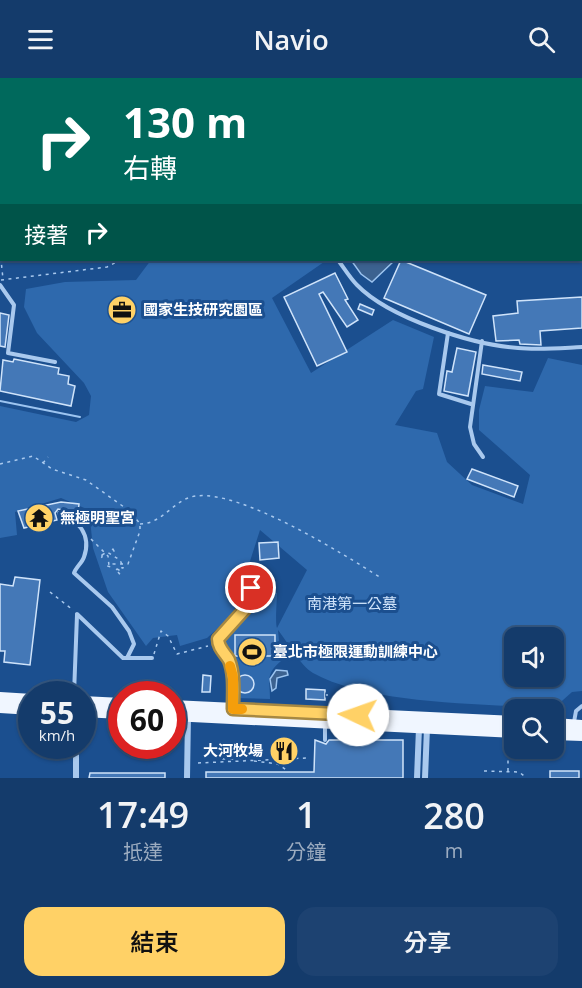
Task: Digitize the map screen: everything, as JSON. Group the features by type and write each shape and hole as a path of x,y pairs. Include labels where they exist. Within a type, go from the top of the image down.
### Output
{"main road":[{"path":"0,698 18,699"},
{"path":"0,707 18,708"},
{"path":"188,711 233,709 423,723 504,735"},
{"path":"188,711 325,722 504,722"}],"street":[{"path":"187,778 188,711"},
{"path":"417,778 423,723"},
{"path":"423,723 425,778"},
{"path":"76,759 76,778"}],"lane":[{"path":"339,261 357,285 372,297 392,309 448,333 515,348 582,347"},
{"path":"0,285 14,305 8,353"},
{"path":"448,333 439,393 471,404"},
{"path":"482,341 471,404 470,434 483,457"},
{"path":"0,352 55,362"},
{"path":"59,513 76,520 85,538 84,558 74,573 112,607 129,631 134,644 127,658"},
{"path":"233,709 233,677 229,661 216,644 245,609 251,588"},
{"path":"77,614 123,658 152,658"},
{"path":"74,681 77,614"},
{"path":"578,730 576,711 582,706"},
{"path":"325,722 325,740"}],"path":[{"path":"0,261 1,279 107,267 118,261"},
{"path":"0,464 30,455 42,464 97,488 131,512 140,524 140,531 128,564 111,572"},
{"path":"42,464 48,457"},
{"path":"140,524 160,518 187,497 205,495 270,516 354,560 381,578"},
{"path":"85,538 89,536 102,554 108,556 110,567"},
{"path":"102,554 111,553 120,560 119,569 122,577"},
{"path":"105,569 113,564 119,569"},
{"path":"110,567 119,569"},
{"path":"50,592 77,614"},
{"path":"152,658 161,631 168,636 177,654 216,644"},
{"path":"218,753 223,759 278,764 289,772"},
{"path":"198,763 306,758"},
{"path":"508,772 509,759"},
{"path":"484,771 519,772 527,778"}],"green space":[{"name":"南港第一公墓","path":"150,261 324,261 272,298 311,373 393,320 434,337 423,389 416,391 395,425 437,433 447,462 472,485 523,504 530,475 479,430 479,410 485,386 533,392 548,358 582,365 582,691 572,692 564,699 504,699 504,706 430,701 365,691 337,684 313,673 299,659 278,630 281,661 270,674 270,699 233,698 230,669 218,643 251,608 259,591 277,593 277,628 307,570 260,530 233,614 207,638 180,646 177,635 153,638 146,646 108,592 93,548 89,510 61,498 15,512 17,535 0,538 0,406 76,422 89,415 91,396 84,383 37,333 24,307 26,289 65,282 136,280"}],"shaded area":[{"path":"352,261 394,261 372,282 361,274"},
{"path":"276,670 287,671 288,675 277,678 276,688 272,691 270,679"}],"building":[{"path":"401,261 486,295 469,334 384,298"},
{"path":"335,273 348,299 345,300 358,320 347,327 323,292 319,294 347,352 317,366 284,297"},
{"path":"582,297 582,328 540,331 541,345 520,344 519,340 496,341 493,316 518,313 517,301"},
{"path":"360,304 374,310 372,315 358,309"},
{"path":"0,313 9,315 5,347 0,346"},
{"path":"457,348 476,352 468,396 444,391 447,371 452,372"},
{"path":"14,359 59,368 58,374 69,376 68,384 75,386 71,406 0,391 3,360 13,362"},
{"path":"483,365 522,372 520,381 482,374"},
{"path":"472,469 518,486 514,497 467,479"},
{"path":"61,502 79,504 78,513 58,509 55,513 57,520 24,528 18,511"},
{"path":"278,542 279,558 260,560 259,543"},
{"path":"15,577 40,580 30,665 4,662 5,651 0,651 0,584 13,586"},
{"path":"235,635 275,635 275,656 235,656"},
{"path":"203,675 211,676 210,692 202,692"},
{"name":"臺北市極限運動訓練中心","path":"245,675 253,680 254,684 249,692 245,693 237,688 236,684 241,676"},
{"path":"306,689 325,690 325,700 306,699"},
{"path":"315,740 326,744 329,740 403,740 403,778 206,778 206,772 314,772"},
{"path":"550,771 579,771 579,778 550,778"},
{"path":"90,773 165,773 165,778 89,778"}],"waterway":[{"path":"0,401 80,417"}],"slow traffic":[{"path":"230,666 233,677 233,709 242,709"}],"place":[{"name":"國家生技研究園區","path":"122,310"},
{"name":"無極明聖宮","path":"39,518"},
{"name":"臺北市極限運動訓練中心","path":"252,652"},
{"name":"大河牧場","path":"284,751"}],"route":[{"path":"251,588 245,609 218,639 229,661 233,677 233,709 358,715"}]}
